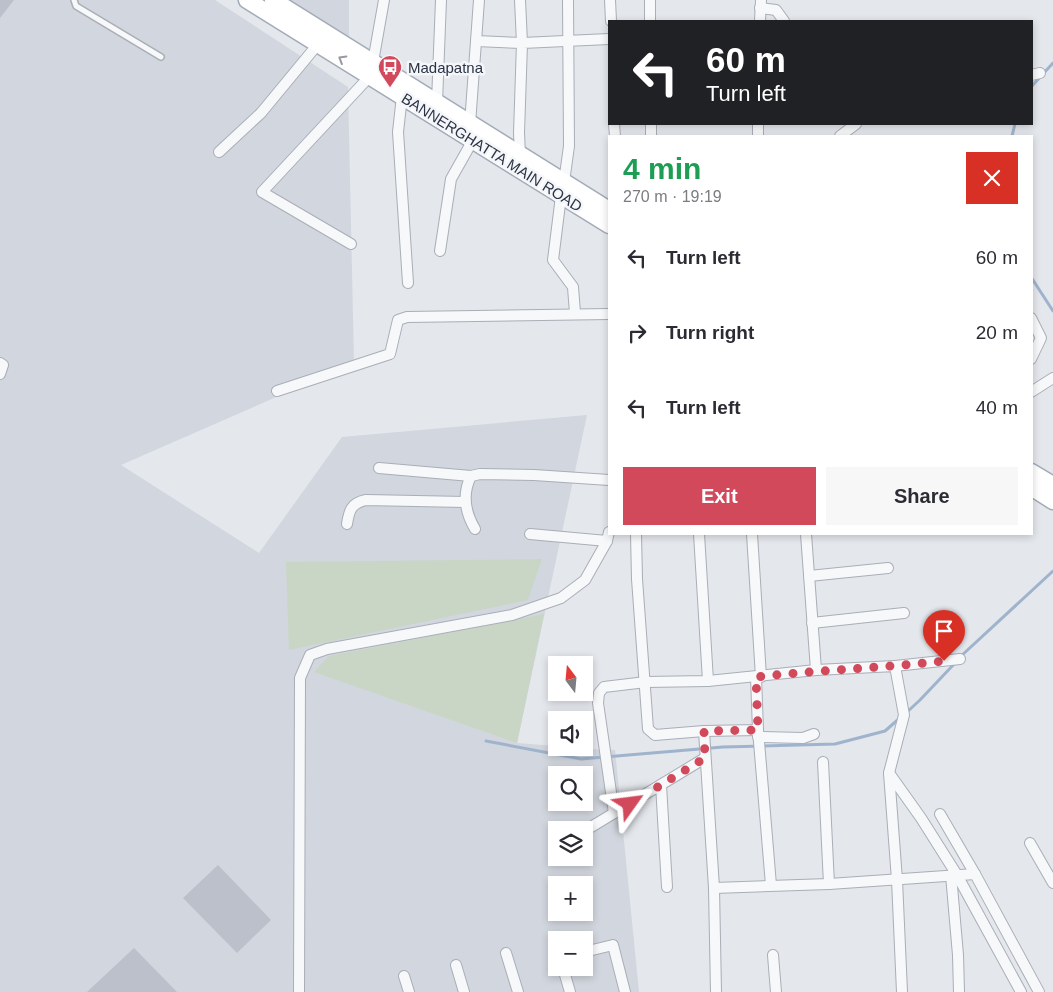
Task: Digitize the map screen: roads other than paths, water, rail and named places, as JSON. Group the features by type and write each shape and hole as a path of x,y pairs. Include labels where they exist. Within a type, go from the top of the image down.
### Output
{"main road":[{"name":"BANNERGHATTA MAIN ROAD","path":"247,0 318,44 372,69 402,96 474,140 562,189 608,224"},
{"path":"273,0 372,69 437,102 520,155 562,189 608,210"},
{"path":"1033,473 1053,485"},
{"path":"1033,488 1053,501"}],"street":[{"path":"352,244 262,192 372,69 384,0"},
{"path":"437,102 441,0"},
{"path":"470,124 479,0"},
{"path":"520,0 522,43 520,155"},
{"path":"568,0 569,146 553,260 573,286 575,313"},
{"path":"610,0 611,20"},
{"path":"650,0 650,20"},
{"path":"760,20 761,4 776,10 783,20"},
{"path":"476,41 522,43 608,39"},
{"path":"219,152 260,113 318,44"},
{"path":"402,96 398,132 408,283"},
{"path":"841,135 855,125"},
{"path":"440,251 451,179 474,140"},
{"path":"277,391 390,354 398,320 407,317 608,314"},
{"path":"1033,322 1041,338 1033,355"},
{"path":"0,363 3,365 0,374"},
{"path":"1033,391 1053,378"},
{"path":"379,468 471,476 480,474 534,475 608,480"},
{"path":"471,476 467,484 465,502 467,517 475,529"},
{"path":"347,524 353,505 366,500 465,502"},
{"path":"299,992 300,678 310,655 327,648 512,615 561,598 585,580 608,536 530,534"},
{"path":"636,535 637,579 648,729 655,735 704,731 803,738 814,734"},
{"path":"699,535 708,681"},
{"path":"752,535 759,677 758,734 771,885"},
{"path":"806,535 816,670"},
{"path":"809,576 888,568"},
{"path":"812,623 904,613"},
{"path":"614,813 598,703 599,694 604,687 646,682 708,681 759,677 816,670 896,666 960,659"},
{"path":"896,666 904,715 888,773 897,880 902,992"},
{"path":"704,731 714,888 716,992"},
{"path":"593,826 705,758"},
{"path":"823,762 829,884"},
{"path":"888,773 920,818 1021,992"},
{"path":"661,785 667,887"},
{"path":"940,814 1039,992"},
{"path":"1030,843 1053,883"},
{"path":"714,888 829,884 975,874"},
{"path":"954,875 959,992"},
{"path":"593,950 612,945 625,992"},
{"path":"506,953 518,992"},
{"path":"773,955 776,992"},
{"path":"456,965 464,992"},
{"path":"404,976 410,992"},
{"path":"565,976 570,992"}],"lane":[{"path":"74,0 76,6 161,57"}],"waterway":[{"path":"1033,85 1053,63"},
{"path":"1012,135 1015,125"},
{"path":"1033,280 1053,311"},
{"path":"960,657 1053,571"},
{"path":"906,713 956,662"},
{"path":"486,741 581,759 723,747 835,744 885,731 901,717"}],"place":[{"name":"Madapatna","path":"390,88"}]}
